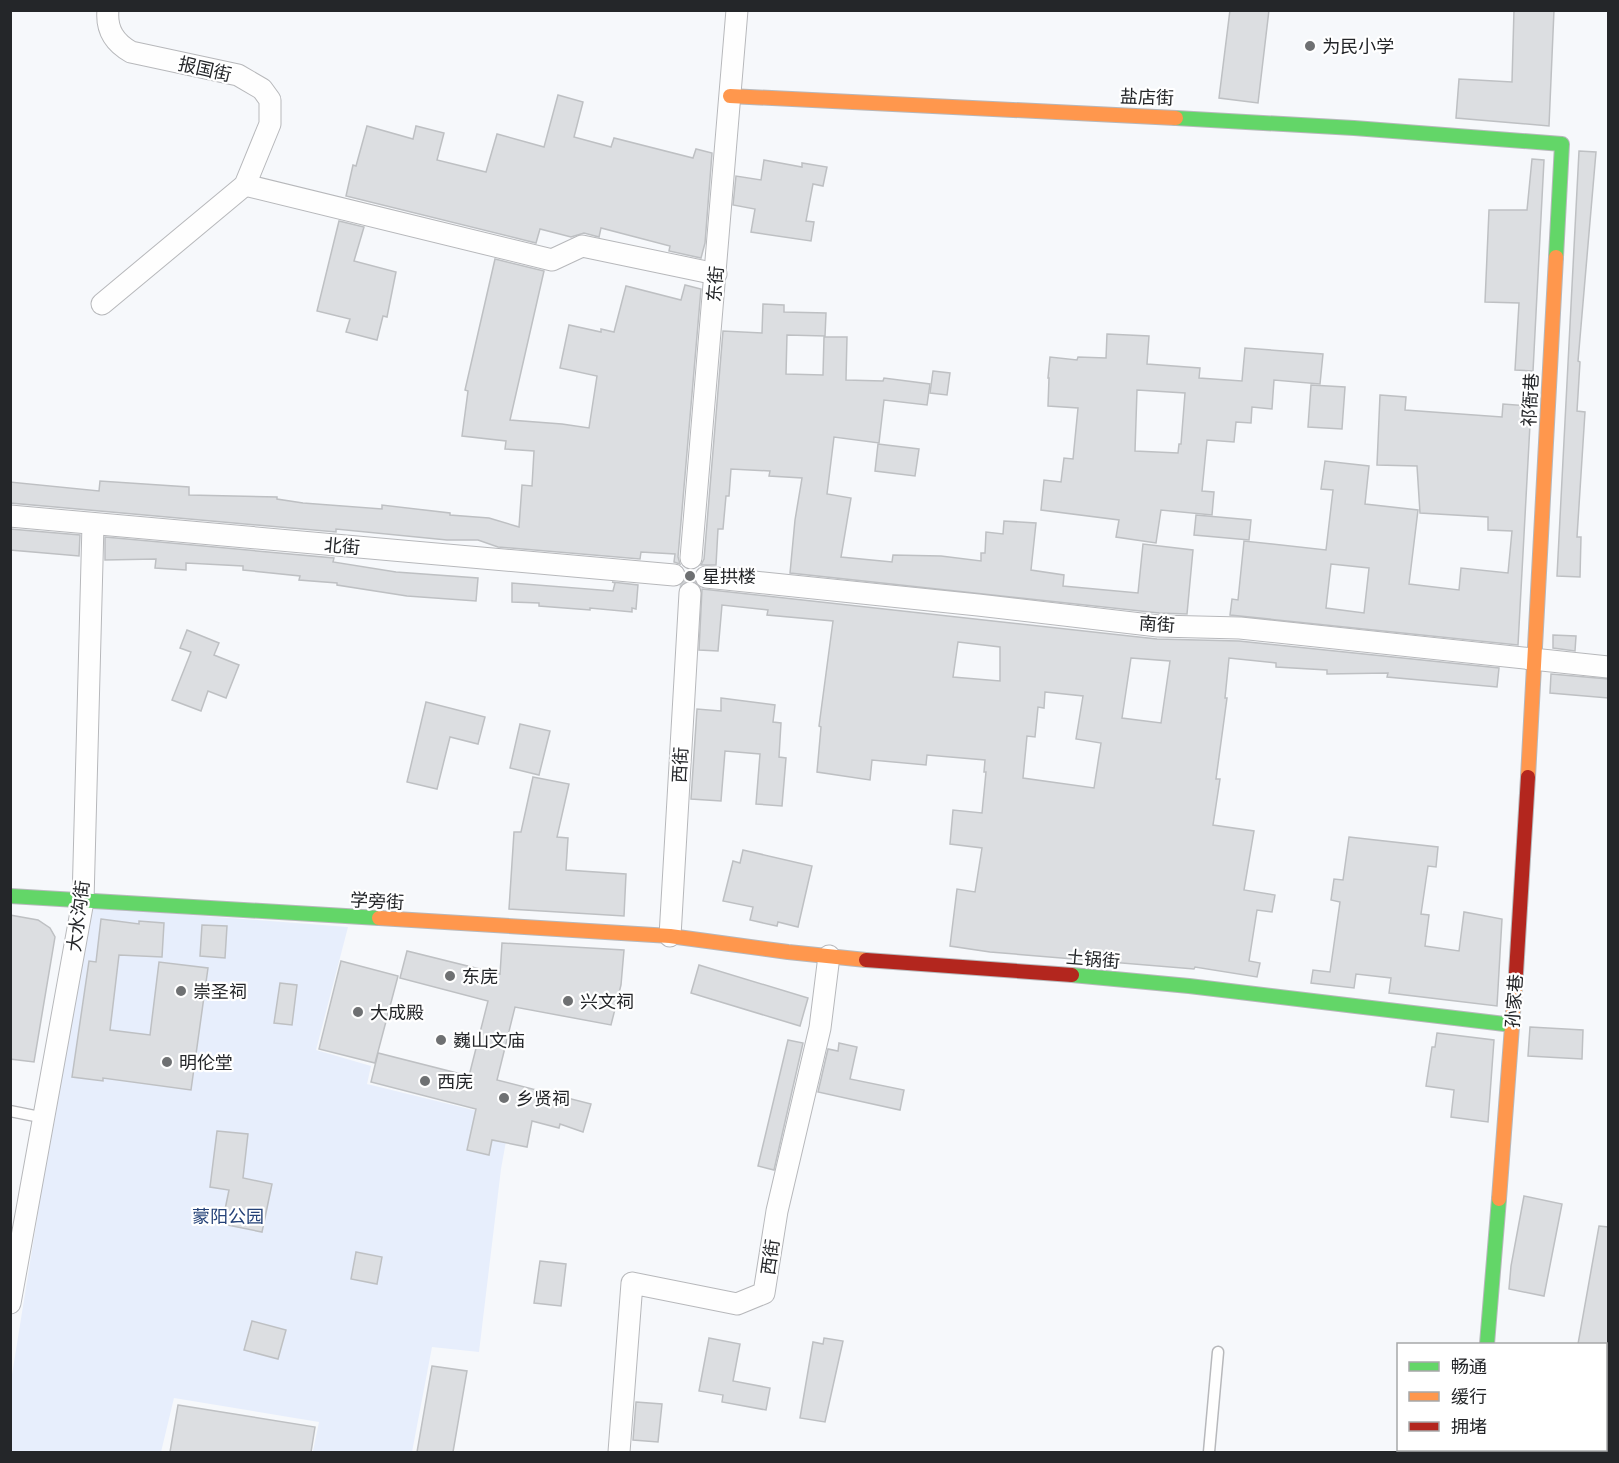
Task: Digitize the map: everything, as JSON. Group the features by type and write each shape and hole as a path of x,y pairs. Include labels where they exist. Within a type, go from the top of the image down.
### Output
{"street":[{"name":"报国街","path":"108,10 111,35 119,45 131,52 237,75 262,88 270,100 270,124 245,185"},
{"name":"东街","path":"691,558 737,10"},
{"name":"盐店街","path":"730,96 1207,118 1415,131 1562,144"},
{"name":"祁衙巷","path":"1535,658 1562,144"},
{"path":"102,304 245,185 552,260 582,246 716,274"},
{"name":"北街","path":"10,516 674,575"},
{"name":"大水沟街","path":"10,1303 83,901 93,524"},
{"name":"南街","path":"706,577 978,604 1158,626 1240,628 1608,667"},
{"name":"西街","path":"670,936 690,593"},
{"name":"孙家巷","path":"1487,1343 1513,1025 1535,658"},
{"name":"学旁街","path":"10,896 670,936"},
{"name":"土锅街","path":"670,936 723,945 829,956 1144,981 1513,1025"},
{"name":"西街","path":"619,1452 632,1283 737,1304 764,1293 777,1211 820,1028 829,956"}],"lane":[{"path":"10,1111 45,1118"},
{"path":"1209,1452 1218,1352"}],"green space":[{"name":"蒙阳公园","path":"87,907 348,927 316,1050 371,1066 367,1084 510,1119 501,1169 479,1352 432,1347 412,1452 313,1451 319,1422 174,1398 161,1452 11,1452 11,1381"}],"building":[{"path":"1230,10 1269,10 1258,103 1219,98"},
{"path":"1514,10 1554,10 1549,126 1456,118 1459,79 1512,82"},
{"path":"558,95 583,102 574,137 611,147 614,138 693,158 696,149 712,153 705,243 701,258 669,251 670,246 601,228 599,237 584,233 571,237 540,229 536,243 346,196 353,165 356,166 367,126 413,139 416,126 444,133 437,160 486,172 497,134 544,147"},
{"path":"1579,151 1596,152 1578,361 1580,362 1577,411 1585,412 1577,537 1581,537 1580,577 1557,576"},
{"path":"1532,159 1544,160 1533,371 1515,370 1519,303 1485,302 1489,210 1527,210"},
{"path":"764,160 802,167 802,163 827,167 823,186 813,184 806,221 814,222 811,241 751,232 755,209 733,205 736,176 761,180"},
{"path":"339,221 364,227 354,261 396,272 387,317 383,316 377,340 346,332 350,319 317,311"},
{"path":"495,259 544,271 510,420 589,428 597,376 560,368 569,325 601,332 601,329 614,332 626,286 681,300 685,285 701,289 678,557 680,564 674,562 675,554 641,552 640,559 498,547 478,540 447,540 336,529 336,532 10,503 10,482 99,491 100,481 189,487 189,495 277,497 277,499 303,503 382,509 382,505 489,518 519,527 522,485 532,486 534,451 505,449 506,441 462,436 468,391 465,390"},
{"path":"763,304 784,305 784,312 826,313 825,336 787,335 786,374 823,375 824,337 847,337 846,380 883,381 884,378 930,384 927,405 884,400 879,443 834,437 827,494 851,498 841,557 892,562 893,555 941,556 981,561 981,553 985,553 986,532 1003,534 1004,521 1036,523 1031,570 1064,575 1063,586 1138,593 1143,544 1193,550 1187,614 1159,613 790,573 802,478 769,476 770,471 731,469 723,529 718,529 716,565 701,565 704,559 723,331 762,333"},
{"path":"1107,334 1149,336 1147,364 1200,368 1199,378 1242,381 1245,348 1323,354 1320,384 1274,380 1272,409 1252,407 1251,423 1236,422 1234,442 1207,440 1202,491 1214,492 1212,515 1161,510 1156,543 1116,537 1119,520 1041,510 1044,480 1061,482 1064,458 1073,459 1078,408 1048,406 1050,357 1077,360 1078,357 1106,358","holes":["1137,390 1185,393 1181,444 1179,444 1178,453 1135,451"]},
{"path":"933,371 950,373 947,395 930,393"},
{"path":"1311,385 1345,387 1342,429 1308,427"},
{"path":"1380,395 1406,397 1405,410 1502,417 1503,404 1531,406 1518,645 1230,615 1232,599 1238,600 1244,541 1326,550 1333,490 1321,489 1325,461 1369,466 1365,504 1418,510 1409,584 1459,590 1461,568 1508,573 1512,531 1488,530 1488,517 1420,513 1417,466 1377,465","holes":["1331,564 1369,568 1364,613 1326,608"]},
{"path":"878,444 919,449 915,476 875,471"},
{"path":"1196,515 1251,520 1249,540 1194,535"},
{"path":"10,529 80,535 79,556 10,550"},
{"path":"105,537 334,558 333,562 396,572 478,578 476,601 407,596 337,585 337,583 299,580 300,576 243,570 243,566 186,563 186,570 155,568 156,559 105,560"},
{"path":"612,582 638,585 636,609 632,608 632,612 590,608 590,610 512,602 512,583 613,591 615,583"},
{"path":"702,589 1157,639 1239,641 1499,668 1497,687 1387,677 1388,673 1327,674 1327,670 1276,667 1276,663 1229,658 1225,698 1227,698 1216,779 1220,779 1213,825 1254,831 1244,890 1275,895 1272,912 1257,910 1249,961 1260,963 1257,977 1195,967 1194,969 990,952 950,946 957,889 975,892 982,848 950,844 953,810 982,813 985,760 927,755 926,765 872,760 870,780 817,772 821,727 819,726 833,621 767,615 768,610 722,605 718,651 699,650","holes":["958,642 1000,647 1000,681 953,677","1131,658 1170,661 1161,723 1122,718","1045,692 1083,696 1076,739 1101,743 1094,788 1023,778 1027,736 1035,737 1038,707 1044,708"]},
{"path":"187,630 219,643 214,655 239,665 226,698 208,691 201,711 172,700 191,652 180,648"},
{"path":"1553,635 1576,636 1575,651 1553,648"},
{"path":"1551,674 1608,679 1608,698 1550,693"},
{"path":"721,698 775,705 773,722 781,723 779,757 786,758 782,806 756,804 760,754 725,751 721,801 691,799 697,709 721,711"},
{"path":"426,702 485,717 478,744 450,737 437,789 407,782"},
{"path":"520,724 550,731 539,775 510,768"},
{"path":"533,777 569,784 557,837 568,838 566,870 626,874 624,916 509,909 514,832 521,832"},
{"path":"1349,837 1438,847 1436,867 1428,866 1421,914 1429,915 1425,946 1459,951 1464,912 1502,919 1497,1006 1389,993 1391,978 1356,974 1354,988 1311,983 1313,970 1330,972 1340,902 1331,900 1334,879 1343,880"},
{"path":"743,850 812,866 798,927 778,922 777,926 750,920 753,907 723,901 733,861 740,863"},
{"path":"10,915 38,920 50,928 55,937 34,1062 10,1059"},
{"path":"101,919 139,924 139,921 164,923 162,957 119,955 110,1030 150,1035 159,962 208,968 191,1090 103,1078 103,1081 72,1077 89,961 96,962"},
{"path":"202,925 227,926 225,958 200,956"},
{"path":"502,943 624,950 621,985 611,1025 515,1007 497,1080 591,1104 583,1132 560,1124 559,1128 532,1121 527,1147 492,1140 489,1155 467,1150 476,1109 371,1082 378,1053 469,1076 488,1001 400,978 407,951 500,974"},
{"name":"大成殿","path":"341,961 398,976 375,1063 319,1049"},
{"path":"699,965 808,998 800,1026 691,993"},
{"path":"280,983 297,985 292,1025 274,1023"},
{"path":"1530,1027 1583,1030 1582,1059 1528,1056"},
{"path":"1437,1033 1494,1040 1488,1122 1451,1117 1454,1090 1426,1086 1432,1047 1435,1047"},
{"path":"788,1040 803,1043 774,1170 758,1166"},
{"path":"839,1043 857,1047 850,1079 904,1090 900,1110 818,1092 828,1049 838,1051"},
{"path":"217,1131 248,1134 243,1178 272,1184 262,1232 222,1224 229,1190 210,1187"},
{"path":"1524,1196 1562,1204 1544,1296 1509,1289"},
{"path":"1599,1226 1608,1227 1608,1344 1578,1343"},
{"path":"356,1252 382,1257 377,1284 351,1279"},
{"path":"540,1261 566,1264 561,1306 534,1303"},
{"path":"252,1321 286,1330 278,1359 244,1350"},
{"path":"709,1338 740,1344 733,1381 770,1388 766,1410 722,1402 723,1395 699,1391"},
{"path":"824,1338 843,1341 825,1422 800,1418 813,1342 823,1344"},
{"path":"432,1366 467,1371 453,1452 417,1452"},
{"path":"636,1402 662,1404 658,1442 633,1440"},
{"path":"178,1405 315,1427 311,1452 170,1452"}],"tunnel":[{"path":"690,593 691,558"}],"traffic: fast":[{"path":"1176,118 1354,128 1562,144 1556,257"},
{"path":"10,896 379,918"},
{"path":"1072,975 1189,986 1513,1025"},
{"path":"1487,1343 1499,1199"}],"traffic: slow":[{"path":"730,96 1176,118"},
{"path":"1528,777 1556,257"},
{"path":"379,918 670,936 866,960"},
{"path":"1499,1199 1516,973"}],"traffic: jam":[{"path":"1516,973 1528,777"},
{"path":"866,960 1072,975"}],"place":[{"name":"为民小学","path":"1310,46"},
{"name":"星拱楼","path":"690,576"},
{"name":"东庑","path":"450,976"},
{"name":"崇圣祠","path":"181,991"},
{"name":"兴文祠","path":"568,1001"},
{"name":"大成殿","path":"358,1012"},
{"name":"巍山文庙","path":"441,1040"},
{"name":"明伦堂","path":"167,1062"},
{"name":"西庑","path":"425,1081"},
{"name":"乡贤祠","path":"504,1098"}]}
